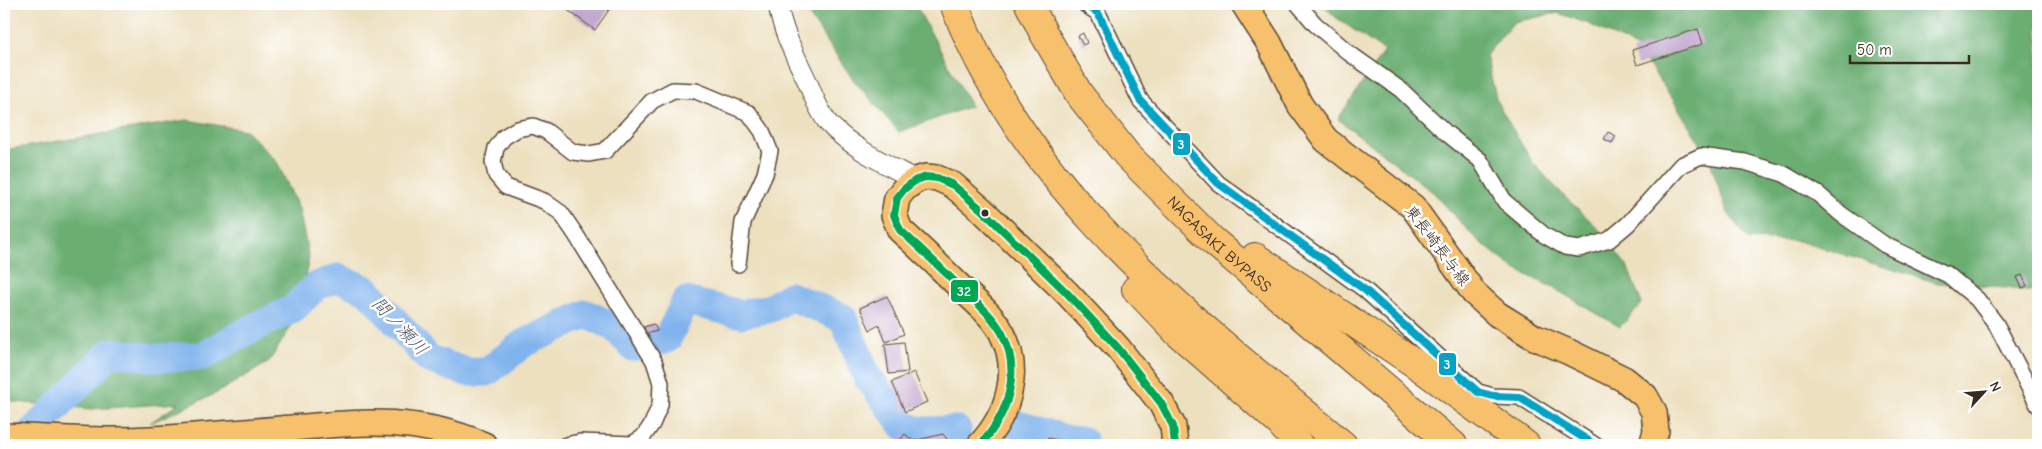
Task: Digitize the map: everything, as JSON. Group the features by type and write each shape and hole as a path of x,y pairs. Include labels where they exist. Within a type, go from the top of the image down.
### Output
{"highway":[{"path":"936,4 968,75 1001,132 1035,181 1078,233 1142,294 1177,332 1280,423 1299,445"},
{"path":"954,4 981,64 1011,117 1046,168 1081,209 1128,258 1252,368 1344,445"},
{"name":"NAGASAKI BYPASS","path":"1029,4 1043,32 1080,94 1127,155 1212,240 1453,445"},
{"path":"1180,210 1207,224 1417,365 1526,445"},
{"path":"1142,294 1252,368"}],"main road":[{"name":"東長崎長与線","path":"1244,4 1269,43 1300,105 1326,140 1413,207 1474,293 1497,314 1534,337 1624,379 1645,396 1654,412 1656,431 1652,445"},
{"path":"980,445 1001,418 1009,396 1012,375 1009,353 1002,333 989,315 900,230 894,215 897,198 904,189 916,180 926,176 937,178 953,185 982,210 1067,293 1118,348 1161,402 1172,426 1175,445"},
{"path":"4,436 111,440 150,439 368,422 432,427 466,437 484,445"}],"street":[{"path":"778,4 780,20 814,97 828,123 857,148 916,180"},
{"path":"1085,4 1098,13 1140,100 1218,183 1365,290 1478,392 1493,396 1519,397 1595,445"},
{"path":"1298,4 1315,24 1342,47 1401,90 1445,132 1480,160 1505,202 1544,235 1565,247 1579,250 1609,240 1628,224 1681,165 1701,156 1745,162 1784,174 1818,194 1841,214 1885,245 1948,275 1976,299 1996,324 2038,405"},
{"path":"566,445 580,442 632,444 643,437 652,424 660,405 661,383 654,361 561,213 544,201 506,187 496,175 493,162 496,148 504,137 516,129 533,126 546,131 573,152 589,154 605,151 652,101 673,90 696,90 749,113 762,131 770,151 765,174 743,222 738,264"}],"green space":[{"path":"805,4 915,4 971,106 899,132 852,78 807,12"},
{"path":"1323,4 2038,4 2038,295 2033,292 2006,288 1938,283 1798,241 1748,239 1727,212 1709,158 1672,98 1636,47 1589,24 1558,13 1514,22 1486,55 1497,102 1532,162 1596,226 1627,266 1642,304 1620,327 1555,289 1513,268 1475,238 1434,193 1338,119 1384,51 1334,16"},
{"path":"187,120 246,130 277,162 299,209 309,258 297,317 269,362 215,394 150,423 179,403 92,409 4,401 4,150"}],"building":[{"path":"559,4 613,4 595,30"},
{"path":"1698,29 1703,44 1637,65 1632,50"},
{"path":"1083,33 1087,43 1083,45 1078,36"},
{"path":"1608,132 1616,136 1612,143 1604,139"},
{"path":"2022,275 2027,286 2022,288 2017,277"},
{"path":"887,296 904,334 886,342 879,325 870,330 860,308"},
{"path":"654,324 657,331 646,334 644,327"},
{"path":"904,342 908,372 889,374 885,344"},
{"path":"914,372 927,402 905,412 892,382"},
{"path":"905,434 913,441 943,434 950,443 947,445 899,445 897,443"},
{"path":"1048,438 1071,443 1071,445 1046,445"}],"waterway":[{"name":"間ノ瀬川","path":"19,445 111,352 155,358 203,356 243,333 293,309 316,286 338,278 367,290 429,359 467,372 487,372 524,343 586,314 613,326 633,347 667,339 686,301 741,314 771,308 790,296 843,318 867,376 904,426 921,431 957,430"},
{"name":"間ノ瀬川","path":"1018,425 1068,440 1083,441"}],"transit line":[{"name":"3","path":"1085,4 1098,13 1140,100 1218,183 1365,290 1478,392 1493,396 1519,397 1595,445"},
{"name":"32","path":"980,445 990,433 1005,407 1011,378 1008,348 1002,333 988,313 900,230 894,215 897,198 904,189 916,180 926,177 937,178 953,185 982,210 1067,293 1118,348 1161,403 1173,426 1175,445"}]}
